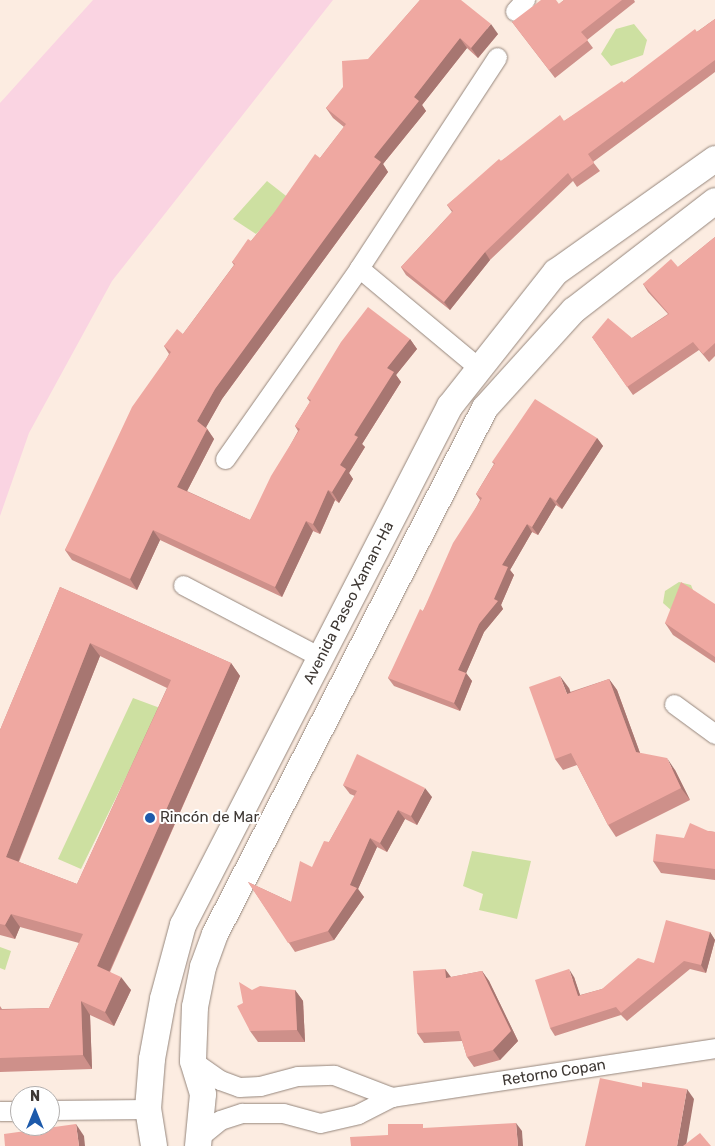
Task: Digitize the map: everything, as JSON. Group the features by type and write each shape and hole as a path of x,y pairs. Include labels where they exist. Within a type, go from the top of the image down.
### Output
{"main road":[{"name":"Avenida Paseo Xaman-Ha","path":"154,1146 148,1109 152,1059 163,999 183,925 450,406 556,272 715,159"},
{"path":"198,1142 203,1094 193,1061 195,1007 203,967 215,934 485,408 574,310 715,201"},
{"path":"568,263 596,293"},
{"path":"419,466 445,484"},
{"path":"163,999 195,1007"}],"street":[{"path":"225,459 359,268 497,58"},
{"path":"359,268 479,368"},
{"path":"183,585 322,658"},
{"path":"674,704 715,734"},
{"name":"Retorno Copan","path":"198,1142 220,1120 242,1113 283,1113 320,1124 358,1114 392,1097 715,1048"},
{"name":"Retorno Copan","path":"193,1061 220,1080 239,1087 260,1086 298,1076 334,1075 392,1097"},
{"path":"60,1110 148,1109"}],"shaded area":[{"path":"93,0 333,0 112,281 29,433 0,516 0,103"},
{"path":"634,24 647,40 643,55 611,66 601,54 616,29"},
{"path":"267,181 290,199 256,234 233,219"},
{"path":"679,582 691,585 693,590 672,611 663,603 665,591"},
{"path":"133,698 160,708 81,869 58,859"},
{"path":"472,851 531,861 517,919 479,910 483,894 463,886"},
{"path":"0,947 11,951 5,970 0,968"}],"building":[{"path":"420,0 461,0 491,24 471,48 460,38 414,97 419,101 374,157 381,162 215,389 197,421 207,429 177,487 250,520 271,476 300,429 295,426 311,400 307,398 341,342 368,307 410,339 387,368 394,372 354,435 358,437 340,465 346,469 332,492 328,490 313,524 306,521 275,587 153,530 130,579 65,550 132,407 171,352 164,346 177,329 183,334 235,264 232,262 248,239 251,241 273,214 315,154 320,158 346,124 326,108 343,87 342,61 368,59"},
{"path":"541,0 556,0 559,4 564,0 622,0 581,32 588,40 549,70 512,22"},
{"path":"715,19 715,60 588,154 594,163 572,179 568,173 485,252 444,302 401,267 453,211 447,205 499,159 501,161 560,115 564,121 622,81 624,83 695,29 697,32"},
{"path":"715,237 715,343 703,354 693,342 627,387 592,337 608,318 632,338 669,314 643,284 671,259 678,267"},
{"path":"535,399 597,438 556,501 550,497 532,527 527,524 502,565 508,567 494,599 498,601 479,624 458,670 466,673 454,703 388,678 420,609 423,611 453,543 482,498 476,494 495,463 492,462"},
{"path":"681,582 715,604 715,657 665,623"},
{"name":"Rincón de Mar","path":"60,587 231,663 97,966 121,977 105,1012 81,1001 83,1055 0,1058 0,1010 49,1008 83,934 11,914 5,925 0,924 0,730","holes":["90,643 171,680 77,884 6,857"]},
{"path":"560,676 567,694 609,679 636,752 667,758 681,788 608,825 571,753 555,759 529,687"},
{"path":"357,754 425,788 411,816 398,810 380,843 370,838 350,885 357,888 328,931 288,943 248,882 291,902 300,861 312,867 324,841 329,842 357,791 343,785"},
{"path":"690,823 715,832 715,869 653,861 656,834 684,838"},
{"path":"666,920 710,932 701,965 684,961 621,1013 616,1007 550,1028 535,980 569,969 578,996 602,989 638,958 654,963"},
{"path":"445,969 446,978 482,971 511,1031 493,1050 467,1057 459,1031 417,1033 413,971"},
{"path":"239,982 252,990 260,986 295,990 297,1030 250,1031 237,1006 243,1003"},
{"path":"600,1078 642,1087 642,1082 687,1089 677,1146 585,1146"},
{"path":"516,1123 518,1146 351,1146 350,1137 388,1135 388,1124 423,1124 423,1128"},
{"path":"76,1124 79,1146 5,1146 4,1134 10,1133 10,1136 60,1136 60,1126"},
{"path":"700,1133 711,1146 683,1146"}],"place":[{"name":"Rincón de Mar","path":"150,818"}]}
